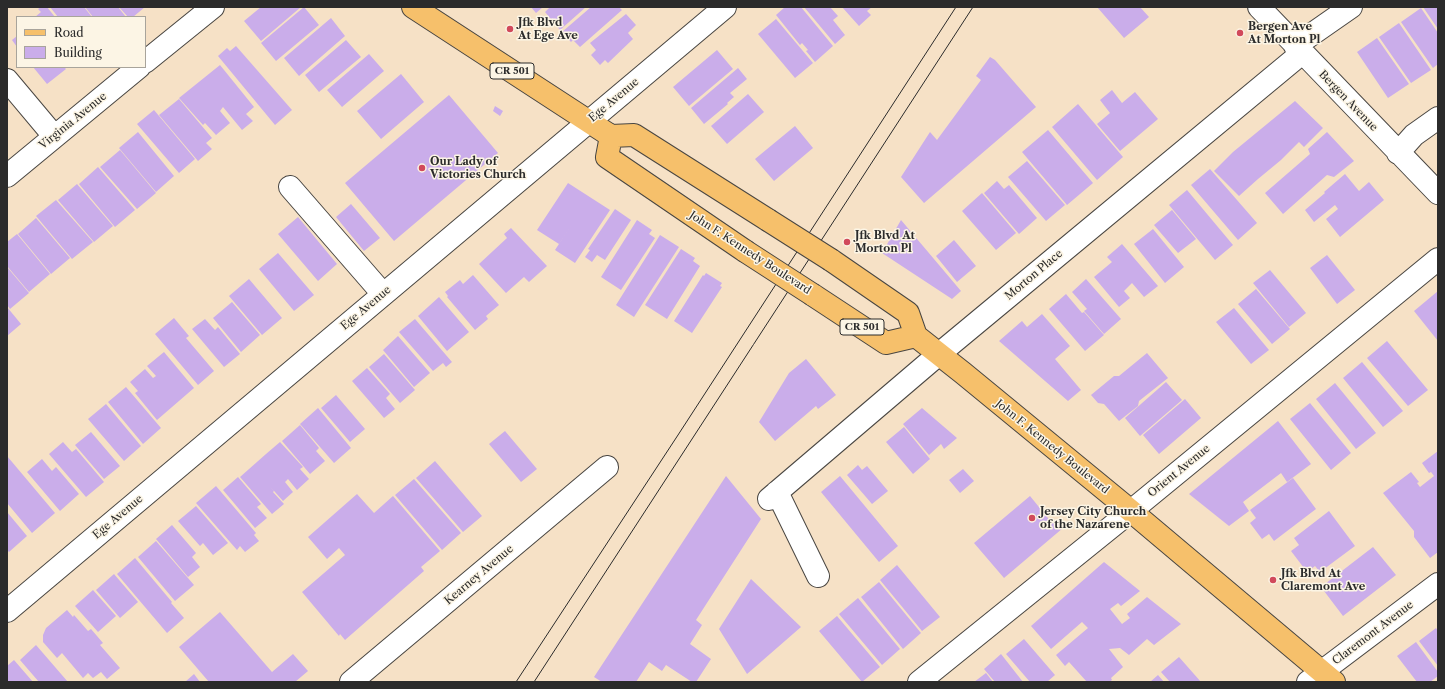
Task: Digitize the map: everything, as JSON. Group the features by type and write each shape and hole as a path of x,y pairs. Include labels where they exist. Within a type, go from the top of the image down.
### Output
{"main road":[{"name":"CR 501","path":"413,7 611,136"},
{"path":"611,136 634,135 831,260 908,313 916,336"},
{"name":"John F. Kennedy Boulevard","path":"611,136 607,157 745,251 886,343 916,336 1130,511 1321,679"}],"street":[{"path":"146,61 213,7"},
{"name":"Ege Avenue","path":"7,611 725,7"},
{"name":"Bergen Avenue","path":"1258,7 1438,193"},
{"name":"Morton Place","path":"818,576 773,496 1298,49 1352,7"},
{"name":"Virginia Avenue","path":"7,176 138,68"},
{"path":"7,80 54,136"},
{"path":"1398,153 1414,135 1438,118"},
{"path":"290,187 383,294"},
{"name":"Orient Avenue","path":"919,682 1438,259"},
{"name":"Kearney Avenue","path":"351,682 607,467"},
{"name":"Claremont Avenue","path":"1321,679 1438,584"}],"building":[{"path":"41,7 47,7 54,16 36,16 41,12 38,9"},
{"path":"50,7 84,7 91,16 57,16"},
{"path":"85,7 118,7 125,16 92,16"},
{"path":"119,7 145,7 134,16 127,16"},
{"path":"261,7 301,7 261,41 244,21"},
{"path":"304,7 319,25 276,61 261,43"},
{"path":"531,7 543,7 536,13"},
{"path":"550,7 586,7 560,30 545,12"},
{"path":"591,7 619,7 622,10 580,47 573,40 571,42 562,32"},
{"path":"785,7 801,7 833,46 815,62 806,51 808,50 802,43 800,45 776,15"},
{"path":"804,7 830,7 838,16 833,20 845,35 835,44"},
{"path":"842,7 872,7 867,11 871,15 859,26"},
{"path":"1097,7 1140,7 1149,17 1124,38"},
{"path":"1423,7 1438,7 1438,29"},
{"path":"1421,8 1438,33 1438,64 1433,68 1401,22"},
{"path":"626,14 636,25 628,33 633,39 608,63 605,60 600,65 591,55 596,50 590,43"},
{"path":"331,18 345,36 299,76 284,58"},
{"path":"776,19 813,63 795,78 758,34"},
{"path":"1399,23 1431,70 1411,83 1379,37"},
{"path":"16,37 16,46 12,40"},
{"path":"1377,38 1409,84 1388,98 1357,52"},
{"path":"346,40 361,57 319,92 305,75"},
{"path":"236,46 292,110 275,125 218,56 227,48 230,51"},
{"path":"717,50 733,69 689,106 673,87"},
{"path":"369,54 384,71 342,107 327,90"},
{"path":"990,57 995,60 1036,107 924,203 901,177 930,132 937,140 981,80 976,76"},
{"path":"220,65 254,107 246,114 253,121 242,130 223,107 220,111 230,123 216,135 205,123 203,125 179,98"},
{"path":"34,68 66,69 47,84"},
{"path":"738,68 747,79 730,93 734,97 727,103 728,104 704,124 691,108"},
{"path":"401,74 424,102 381,139 357,111"},
{"path":"1112,90 1122,103 1135,92 1158,119 1120,151 1097,124 1110,113 1100,100"},
{"path":"748,94 764,112 727,144 711,126"},
{"name":"Our Lady of Victories Church","path":"449,95 498,153 394,241 345,183"},
{"path":"179,99 212,138 206,143 212,149 198,161 159,115"},
{"path":"1295,101 1323,128 1304,147 1299,142 1281,160 1239,196 1214,171 1233,152"},
{"path":"1078,104 1123,157 1097,180 1052,127"},
{"path":"495,106 503,111 500,116 493,111"},
{"path":"154,110 195,159 179,173 137,124"},
{"path":"795,126 813,148 774,181 755,159"},
{"path":"1048,130 1093,183 1067,205 1022,152"},
{"path":"138,132 174,176 156,192 119,148"},
{"path":"1327,132 1354,161 1334,177 1327,175 1283,214 1265,193 1310,154 1308,149"},
{"path":"120,150 156,193 137,209 100,167"},
{"path":"1027,161 1065,205 1046,221 1008,177"},
{"path":"98,167 135,210 115,227 79,184"},
{"path":"1210,169 1257,223 1238,240 1191,185"},
{"path":"1345,174 1359,191 1369,182 1384,200 1340,237 1326,219 1338,209 1335,205 1314,222 1305,210"},
{"path":"997,181 1004,189 1009,185 1037,218 1019,234 984,193"},
{"path":"568,183 610,210 575,263 555,250 559,244 537,230"},
{"path":"77,184 113,226 94,242 58,200"},
{"path":"1187,190 1233,245 1215,260 1169,205"},
{"path":"982,193 1016,233 996,250 962,211"},
{"path":"56,200 93,242 72,259 36,216"},
{"path":"351,204 380,238 364,251 336,217"},
{"path":"615,209 631,220 605,260 597,255 592,262 585,257 590,250 588,249"},
{"path":"1172,210 1196,239 1178,253 1154,225"},
{"path":"298,217 337,264 318,281 278,234"},
{"path":"36,218 70,258 51,274 18,234"},
{"path":"637,220 652,230 649,234 655,238 621,290 601,277"},
{"path":"901,220 961,291 952,299 882,253"},
{"path":"511,228 547,266 529,282 524,277 506,293 479,264 507,238 504,234"},
{"path":"1153,229 1184,267 1165,283 1134,244"},
{"path":"17,234 50,274 29,292 7,266 7,242"},
{"path":"660,235 679,247 634,317 616,305"},
{"path":"954,240 976,266 957,282 936,256"},
{"path":"1122,244 1158,286 1144,297 1132,283 1124,291 1130,298 1119,307 1094,277 1112,262 1107,257"},
{"path":"681,249 695,258 693,261 700,266 667,319 645,305"},
{"path":"278,253 314,295 294,311 259,269"},
{"path":"1327,255 1355,290 1337,304 1310,268"},
{"path":"7,267 29,293 10,309 7,305"},
{"path":"1270,270 1306,313 1289,327 1253,283"},
{"path":"706,273 722,283 720,286 722,287 692,333 674,321 703,275 704,276"},
{"path":"473,275 499,305 486,316 488,319 475,330 447,297 448,296 445,292 460,280 463,284"},
{"path":"249,279 282,318 262,335 229,296"},
{"path":"1086,279 1121,319 1104,334 1084,311 1087,309 1072,292"},
{"path":"1256,289 1290,329 1272,344 1238,304"},
{"path":"1438,291 1438,341 1414,311"},
{"path":"1066,294 1104,335 1085,351 1049,309"},
{"path":"439,297 469,332 447,351 418,316"},
{"path":"232,302 260,335 241,352 213,318"},
{"path":"7,307 21,324 7,336"},
{"path":"1234,308 1269,350 1251,364 1216,322"},
{"path":"1042,314 1070,346 1055,359 1081,390 1068,401 999,341 1022,321 1027,327"},
{"path":"174,318 189,336 186,338 214,371 198,385 155,334"},
{"path":"205,319 215,330 218,327 240,354 224,367 192,329"},
{"path":"415,319 452,362 446,367 443,363 433,371 399,332"},
{"path":"398,336 430,373 414,387 383,350"},
{"path":"1387,341 1428,390 1408,406 1367,358"},
{"path":"164,352 194,388 157,420 135,393 138,391 130,382 145,369 153,378 156,376 147,366"},
{"path":"1147,353 1168,378 1139,401 1138,406 1119,421 1104,404 1098,403 1091,395 1114,376 1119,376"},
{"path":"384,354 415,390 400,403 369,367"},
{"path":"806,359 836,395 818,409 816,406 775,441 759,422 789,373"},
{"path":"1362,362 1403,411 1383,427 1343,378"},
{"path":"367,368 390,394 386,398 395,409 384,418 352,381"},
{"path":"1166,382 1182,400 1140,436 1125,418"},
{"path":"1335,383 1376,433 1356,449 1316,399"},
{"path":"126,387 161,428 143,444 108,402"},
{"path":"336,395 365,429 350,442 321,408"},
{"path":"1185,399 1201,418 1159,454 1143,435"},
{"path":"1310,403 1351,453 1331,470 1290,419"},
{"path":"106,404 141,446 124,461 88,419"},
{"path":"318,408 351,448 334,463 300,424"},
{"path":"922,408 957,438 944,449 941,444 929,455 903,424"},
{"path":"1278,421 1311,464 1287,482 1281,473 1243,502 1249,511 1229,526 1189,494"},
{"path":"300,425 319,448 316,451 325,461 310,474 282,441"},
{"path":"904,427 930,459 913,474 886,442"},
{"path":"505,431 537,469 521,482 489,444"},
{"path":"91,432 120,466 104,479 75,445"},
{"path":"63,442 72,452 76,449 104,482 86,497 49,454"},
{"path":"280,442 303,467 300,469 309,479 297,490 288,479 285,482 293,492 283,501 267,483 284,504 272,514 240,477"},
{"path":"1438,451 1438,552 1430,558 1414,537 1414,531 1383,493 1411,472 1419,482 1417,483 1420,487 1434,476 1431,472 1429,473 1422,463"},
{"path":"7,456 55,513 32,533 7,503"},
{"path":"42,459 52,471 56,467 79,494 60,511 27,472"},
{"path":"435,461 482,516 463,532 416,478"},
{"path":"858,465 862,470 867,466 888,491 872,504 847,475"},
{"path":"963,469 974,481 960,493 949,480"},
{"path":"726,476 761,519 696,620 702,625 690,644 711,659 696,682 692,682 666,665 662,671 649,662 636,682 602,682 594,677"},
{"path":"840,476 898,546 879,562 821,492"},
{"path":"238,477 261,504 257,507 267,518 255,528 223,490"},
{"path":"1293,478 1316,509 1274,541 1269,534 1262,539 1250,523 1256,518 1250,510"},
{"path":"414,479 461,533 442,550 395,495"},
{"path":"216,486 256,533 254,535 259,541 245,552 240,546 237,550 196,503"},
{"path":"357,494 374,513 393,496 440,551 421,567 424,571 345,640 340,634 339,636 302,592 345,555 339,548 327,559 308,537"},
{"path":"1030,496 1052,523 1056,520 1063,528 1004,578 974,543"},
{"path":"196,506 228,543 213,555 203,543 200,546 178,521"},
{"path":"1329,511 1355,546 1320,572 1315,566 1307,572 1291,551 1299,545 1294,538"},
{"path":"7,512 27,536 9,552 7,550"},
{"path":"172,525 196,553 192,557 200,567 188,577 156,539"},
{"path":"156,541 194,585 175,601 138,557"},
{"path":"1373,547 1396,575 1343,616 1321,587"},
{"path":"135,558 184,618 167,633 117,574"},
{"path":"1104,562 1140,591 1121,606 1118,603 1110,609 1122,624 1130,618 1127,614 1147,597 1181,624 1154,645 1147,639 1129,655 1120,648 1109,649 1123,667 1111,678 1112,680 1109,682 1087,682 1069,662 1065,666 1056,655 1088,628 1082,622 1051,649 1031,626"},
{"path":"897,565 940,617 922,631 880,580"},
{"path":"114,574 138,602 120,618 96,590"},
{"path":"751,579 801,627 747,674 719,629"},
{"path":"879,582 921,633 903,649 861,597"},
{"path":"93,590 116,616 98,632 75,606"},
{"path":"858,598 900,649 882,665 839,614"},
{"path":"67,610 73,617 74,615 88,631 91,629 103,643 100,645 120,668 107,679 101,672 93,678 88,673 83,678 62,653 57,658 43,642 43,635 46,628"},
{"path":"220,612 272,672 293,654 308,671 295,682 209,682 179,647"},
{"path":"837,616 880,667 862,682 819,631"},
{"path":"1436,628 1438,631 1438,666 1419,641"},
{"path":"1024,639 1055,675 1047,682 1030,682 1006,654"},
{"path":"1416,642 1438,672 1438,676 1430,682 1417,682 1397,656"},
{"path":"36,645 68,682 39,682 20,660"},
{"path":"1001,654 1023,682 995,682 984,669"},
{"path":"1179,657 1201,682 1170,682 1161,672"},
{"path":"14,660 33,682 7,682 7,666"},
{"path":"986,673 993,682 974,682"},
{"path":"194,674 200,682 185,682"},
{"path":"1158,675 1164,682 1150,682"}],"tram line":[{"path":"516,682 956,7"},
{"path":"534,682 973,7"}],"place":[{"name":"Jfk Blvd At Ege Ave","path":"510,29"},
{"name":"Bergen Ave At Morton Pl","path":"1240,33"},
{"name":"Our Lady of Victories Church","path":"422,168"},
{"name":"Jfk Blvd At Morton Pl","path":"847,242"},
{"name":"Jersey City Church of the Nazarene","path":"1032,518"},
{"name":"Jfk Blvd At Claremont Ave","path":"1273,580"}]}
